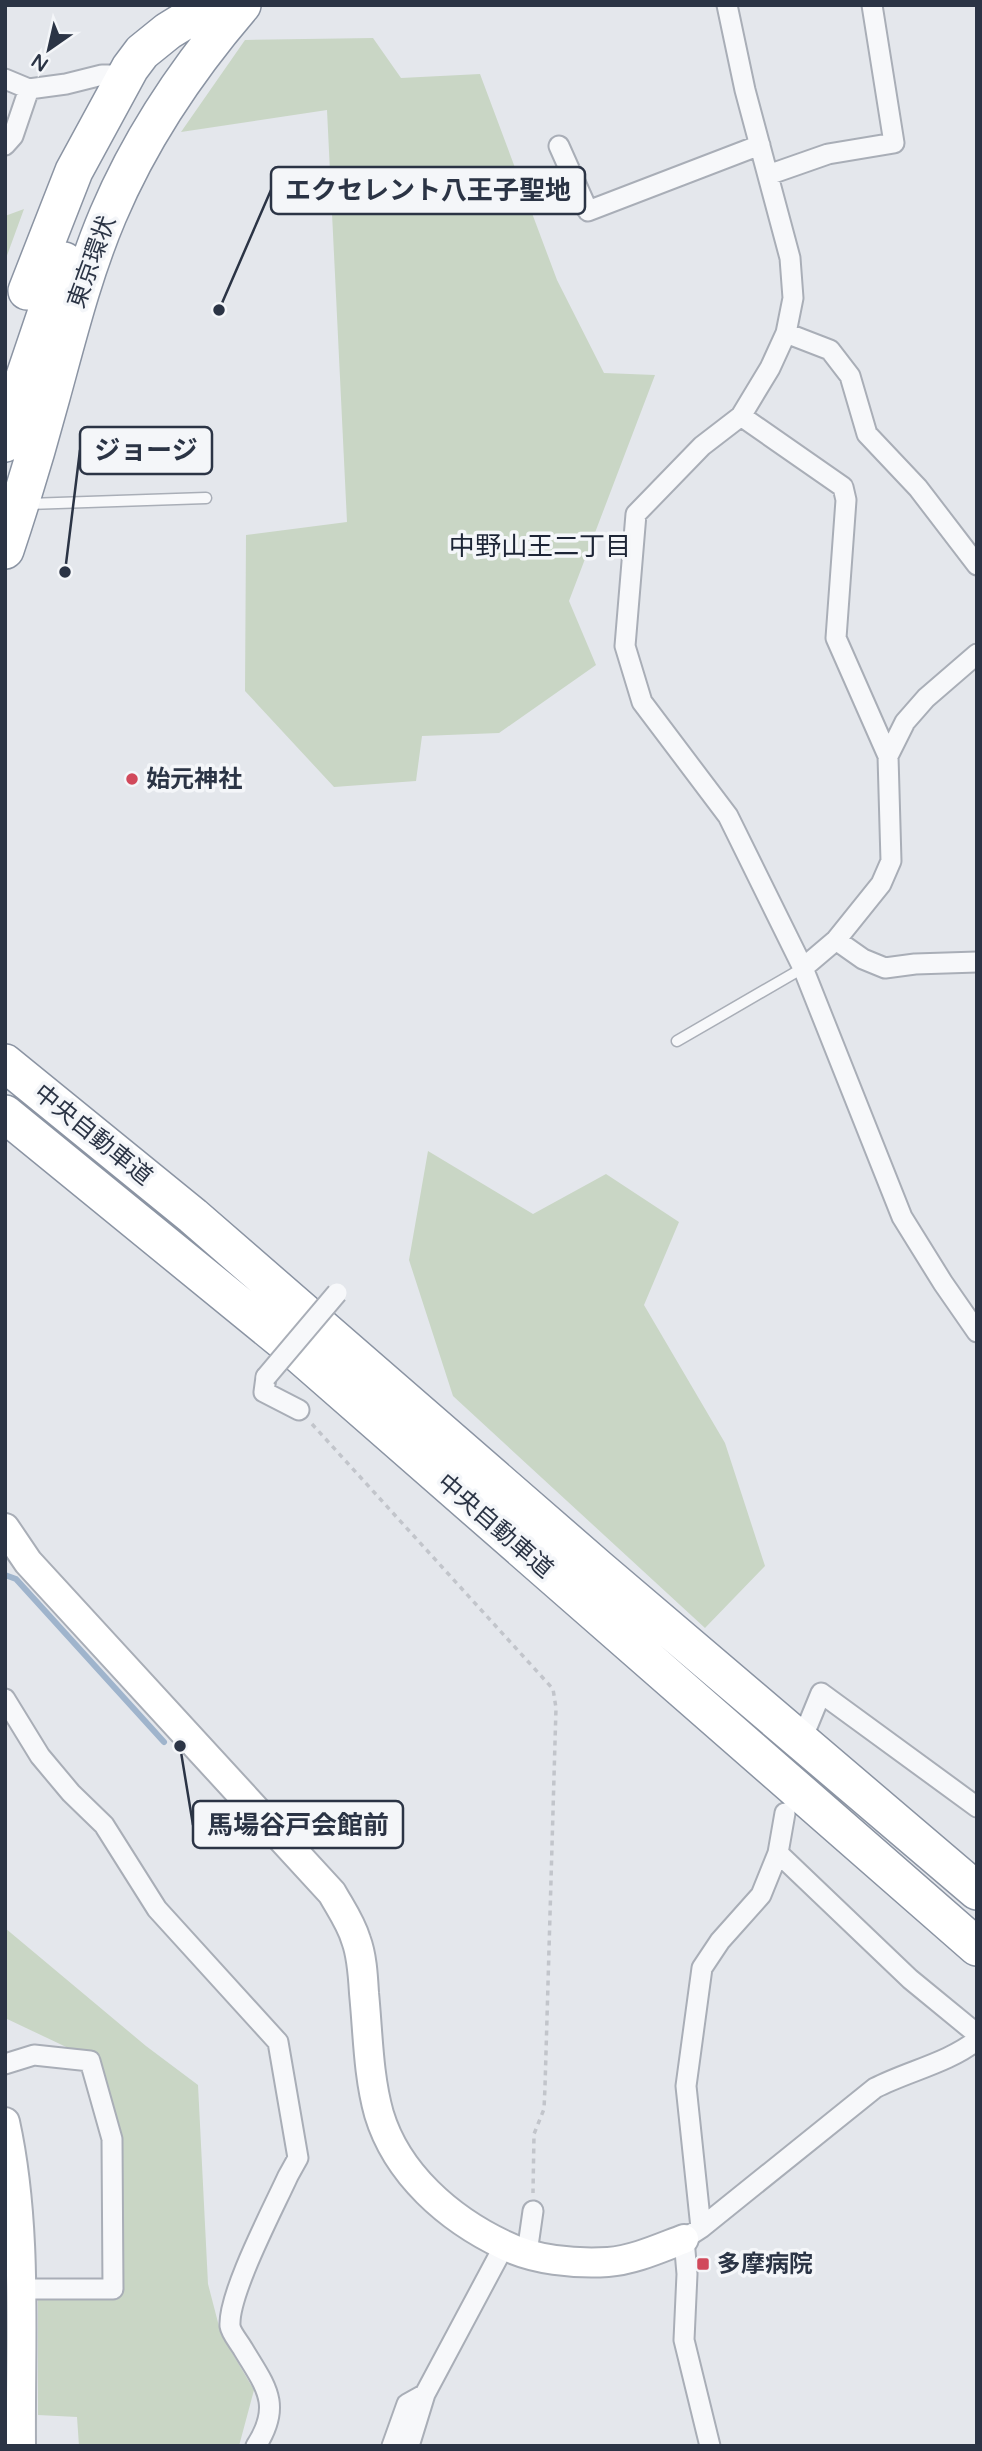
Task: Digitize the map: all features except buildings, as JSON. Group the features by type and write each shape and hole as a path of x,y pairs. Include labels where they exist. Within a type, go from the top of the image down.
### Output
{"highway":[{"path":"5,355 65,193 94,131 130,68 142,52 168,31 219,6"},
{"name":"東京環状","path":"5,443 43,321 95,182 143,94 167,59 219,6"},
{"name":"東京環状","path":"5,550 10,502 40,440 73,313 109,212 138,152 192,66 219,6"},
{"name":"中央自動車道","path":"5,1063 192,1216 599,1569 977,1891"},
{"name":"中央自動車道","path":"5,1114 299,1354 977,1947"}],"street":[{"path":"727,5 745,90 790,258 793,298 786,333 770,368 741,416 702,446 636,514 625,646 642,702 728,816 803,968 902,1217 977,1332"},
{"path":"768,175 828,154 894,143 872,5"},
{"path":"5,79 29,89 102,75 111,75 123,83"},
{"path":"5,145 13,136 29,89"},
{"path":"559,146 588,211 760,145"},
{"path":"786,333 830,350 850,376 867,434 918,488 977,565"},
{"path":"741,416 843,487 846,500 836,638 888,756 891,861 881,884 836,940 803,968"},
{"path":"888,756 905,722 977,654"},
{"path":"836,940 863,959 885,968 977,962"},
{"path":"299,1409 264,1392 266,1377 337,1293"},
{"path":"5,1528 28,1562 332,1893 348,1919 357,1943 372,2086 380,2117 396,2151 414,2178 436,2202 516,2250 566,2261 610,2262 645,2253 693,2234 875,2088 898,2076 963,2051 977,2040"},
{"path":"807,1727 821,1693 977,1807"},
{"path":"5,1699 40,1756 71,1793 104,1825 158,1909 278,2042 298,2158 232,2301 230,2328 266,2386 270,2400 265,2430 256,2446"},
{"path":"710,2446 684,2340 687,2274 693,2234 686,2086 702,1968 719,1941 761,1895 778,1853 785,1813"},
{"path":"778,1853 910,1979 977,2034"},
{"path":"5,2064 34,2055 90,2061 112,2139 113,2289 20,2289"},
{"path":"5,2122 14,2164 20,2289 13,2324 21,2446"},
{"path":"409,2446 425,2394 516,2250 533,2211"},
{"path":"392,2446 407,2404 425,2394"}],"lane":[{"path":"10,502 206,498"},
{"path":"677,1041 803,968"}],"path":[{"path":"299,1409 553,1689 556,1708 545,2087 544,2109 534,2134 533,2211"}],"green space":[{"path":"373,38 401,78 480,74 557,280 604,373 655,375 569,601 596,665 499,733 422,736 416,781 334,787 245,691 246,535 347,522 327,110 181,132 245,40"},
{"path":"24,209 5,261 5,216"},
{"path":"428,1151 533,1214 606,1174 679,1222 644,1305 725,1443 765,1566 705,1628 453,1396 409,1260"},
{"path":"5,1928 146,2046 198,2085 208,2284 221,2334 254,2390 239,2446 79,2446 77,2417 38,2415 38,2290 113,2289 100,2063 5,2018"}],"waterway":[{"path":"5,1575 16,1579 164,1742"}],"place":[{"name":"エクセレント八王子聖地","path":"219,310"},
{"name":"ジョージ","path":"65,572"},
{"name":"始元神社","path":"132,779"},
{"name":"馬場谷戸会館前","path":"180,1746"},
{"name":"多摩病院","path":"703,2264"}],"district":[{"name":"中野山王二丁目","path":"540,546"}]}
